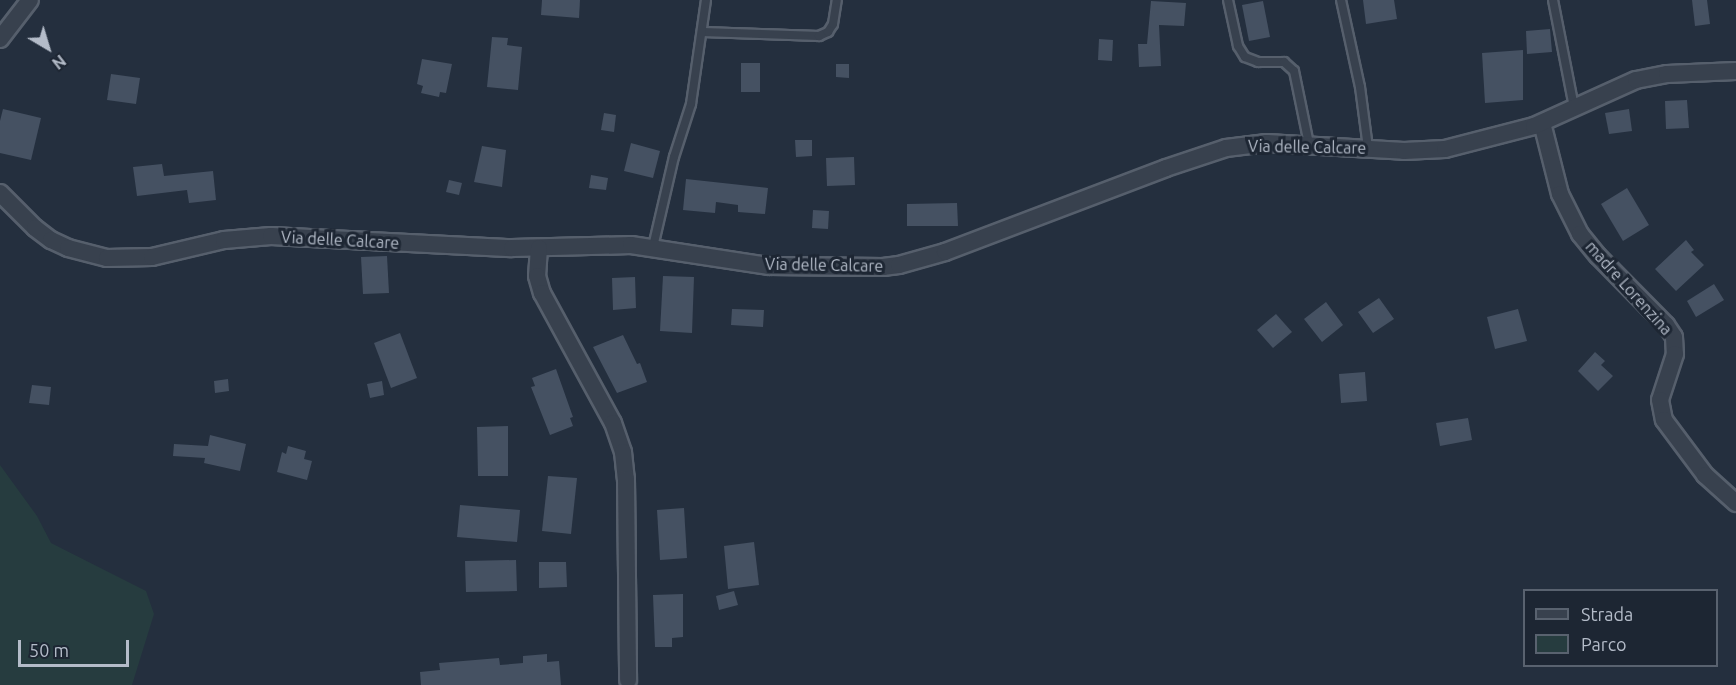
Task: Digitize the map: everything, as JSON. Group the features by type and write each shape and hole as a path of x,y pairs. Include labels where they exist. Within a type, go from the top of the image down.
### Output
{"street":[{"path":"0,39 30,0"},
{"name":"Via delle Calcare","path":"0,193 35,228 51,240 68,248 107,258 152,257 224,240 272,236 539,248 610,245 652,247 769,266 817,268 899,265 945,252 1219,150 1267,144 1309,144 1404,151 1444,148 1503,136 1542,123 1617,86 1643,78 1736,71"},
{"name":"madre Lorenzina","path":"1542,123 1557,186 1580,234 1598,256 1666,325 1674,337 1675,354 1661,394 1660,405 1664,420 1700,470 1736,503"},
{"path":"539,248 537,276 542,293 613,423 624,452 628,680"}],"lane":[{"path":"652,247 674,157 691,104 706,0"},
{"path":"703,32 819,36 828,32 833,24 837,0"},
{"path":"1228,0 1238,46 1245,57 1258,62 1284,62 1294,71 1309,144"},
{"path":"1341,0 1360,87 1368,148"},
{"path":"1553,0 1574,108"}],"green space":[{"path":"0,465 37,516 51,543 146,591 154,614 132,685 0,685"}],"building":[{"path":"542,0 580,0 579,18 541,15"},
{"path":"1363,0 1394,0 1397,19 1366,24"},
{"path":"1692,0 1707,0 1710,24 1695,26"},
{"path":"1151,1 1186,3 1184,26 1159,25 1161,66 1139,67 1138,44 1147,44"},
{"path":"1263,1 1270,37 1249,41 1242,5"},
{"path":"1550,29 1552,52 1527,54 1526,31"},
{"path":"492,37 508,38 507,45 522,47 518,90 487,87"},
{"path":"1099,39 1113,40 1112,61 1098,60"},
{"path":"1523,50 1523,100 1485,103 1482,53"},
{"path":"422,59 452,64 446,93 440,92 439,97 421,93 423,86 417,84"},
{"path":"741,63 760,63 760,92 741,92"},
{"path":"836,64 849,64 849,78 836,77"},
{"path":"111,74 140,78 136,104 107,100"},
{"path":"1687,100 1689,128 1666,129 1665,101"},
{"path":"3,109 41,118 31,160 0,153 0,121"},
{"path":"1629,109 1632,131 1609,134 1605,113"},
{"path":"604,113 616,115 614,132 601,130"},
{"path":"795,140 812,140 812,156 796,157"},
{"path":"631,143 660,151 653,178 624,171"},
{"path":"482,146 506,150 502,187 474,182"},
{"path":"854,157 855,185 827,186 826,158"},
{"path":"162,164 164,176 213,171 216,200 189,203 187,190 137,196 133,167"},
{"path":"591,175 608,178 606,190 589,188"},
{"path":"686,179 768,188 765,214 738,212 738,205 716,202 715,213 683,210"},
{"path":"449,180 462,183 459,195 446,192"},
{"path":"1627,188 1649,225 1623,241 1601,204"},
{"path":"957,203 958,226 907,226 907,204"},
{"path":"813,210 829,211 828,229 812,228"},
{"path":"1686,240 1694,250 1691,252 1704,265 1676,291 1655,269"},
{"path":"387,256 389,293 363,294 361,257"},
{"path":"663,276 694,277 692,333 660,331"},
{"path":"635,277 636,308 613,310 612,278"},
{"path":"1714,284 1724,300 1696,317 1687,301"},
{"path":"1379,298 1394,319 1373,333 1358,312"},
{"path":"1326,302 1343,325 1322,342 1304,319"},
{"path":"732,309 764,310 763,327 731,325"},
{"path":"1518,309 1527,341 1495,349 1487,317"},
{"path":"1276,314 1292,332 1273,348 1257,330"},
{"path":"400,333 417,378 391,388 374,343"},
{"path":"623,335 637,364 640,363 647,382 617,393 593,347"},
{"path":"1595,352 1605,361 1601,365 1613,376 1598,391 1578,371"},
{"path":"556,369 573,417 570,418 573,426 550,435 531,387 535,386 532,378"},
{"path":"1365,372 1367,401 1341,403 1339,374"},
{"path":"228,379 229,391 215,393 214,381"},
{"path":"382,381 384,395 370,398 367,384"},
{"path":"32,385 51,387 49,405 29,403"},
{"path":"1468,418 1472,440 1440,446 1436,423"},
{"path":"508,426 508,476 478,476 477,427"},
{"path":"210,435 246,444 240,471 204,463 205,458 173,456 174,444 208,446"},
{"path":"288,446 306,451 304,459 312,461 307,480 277,472 282,452 286,454"},
{"path":"548,476 577,478 571,534 542,531"},
{"path":"460,505 520,510 517,542 457,537"},
{"path":"684,508 687,558 660,560 657,510"},
{"path":"754,542 759,585 728,589 724,546"},
{"path":"516,560 517,591 466,592 465,561"},
{"path":"539,562 566,562 567,587 539,588"},
{"path":"734,591 738,605 719,610 716,596"},
{"path":"683,594 683,637 672,638 672,647 655,647 653,595"},
{"path":"547,654 547,662 559,661 561,685 421,685 420,672 440,670 439,663 499,658 500,665 523,663 523,656"}]}
